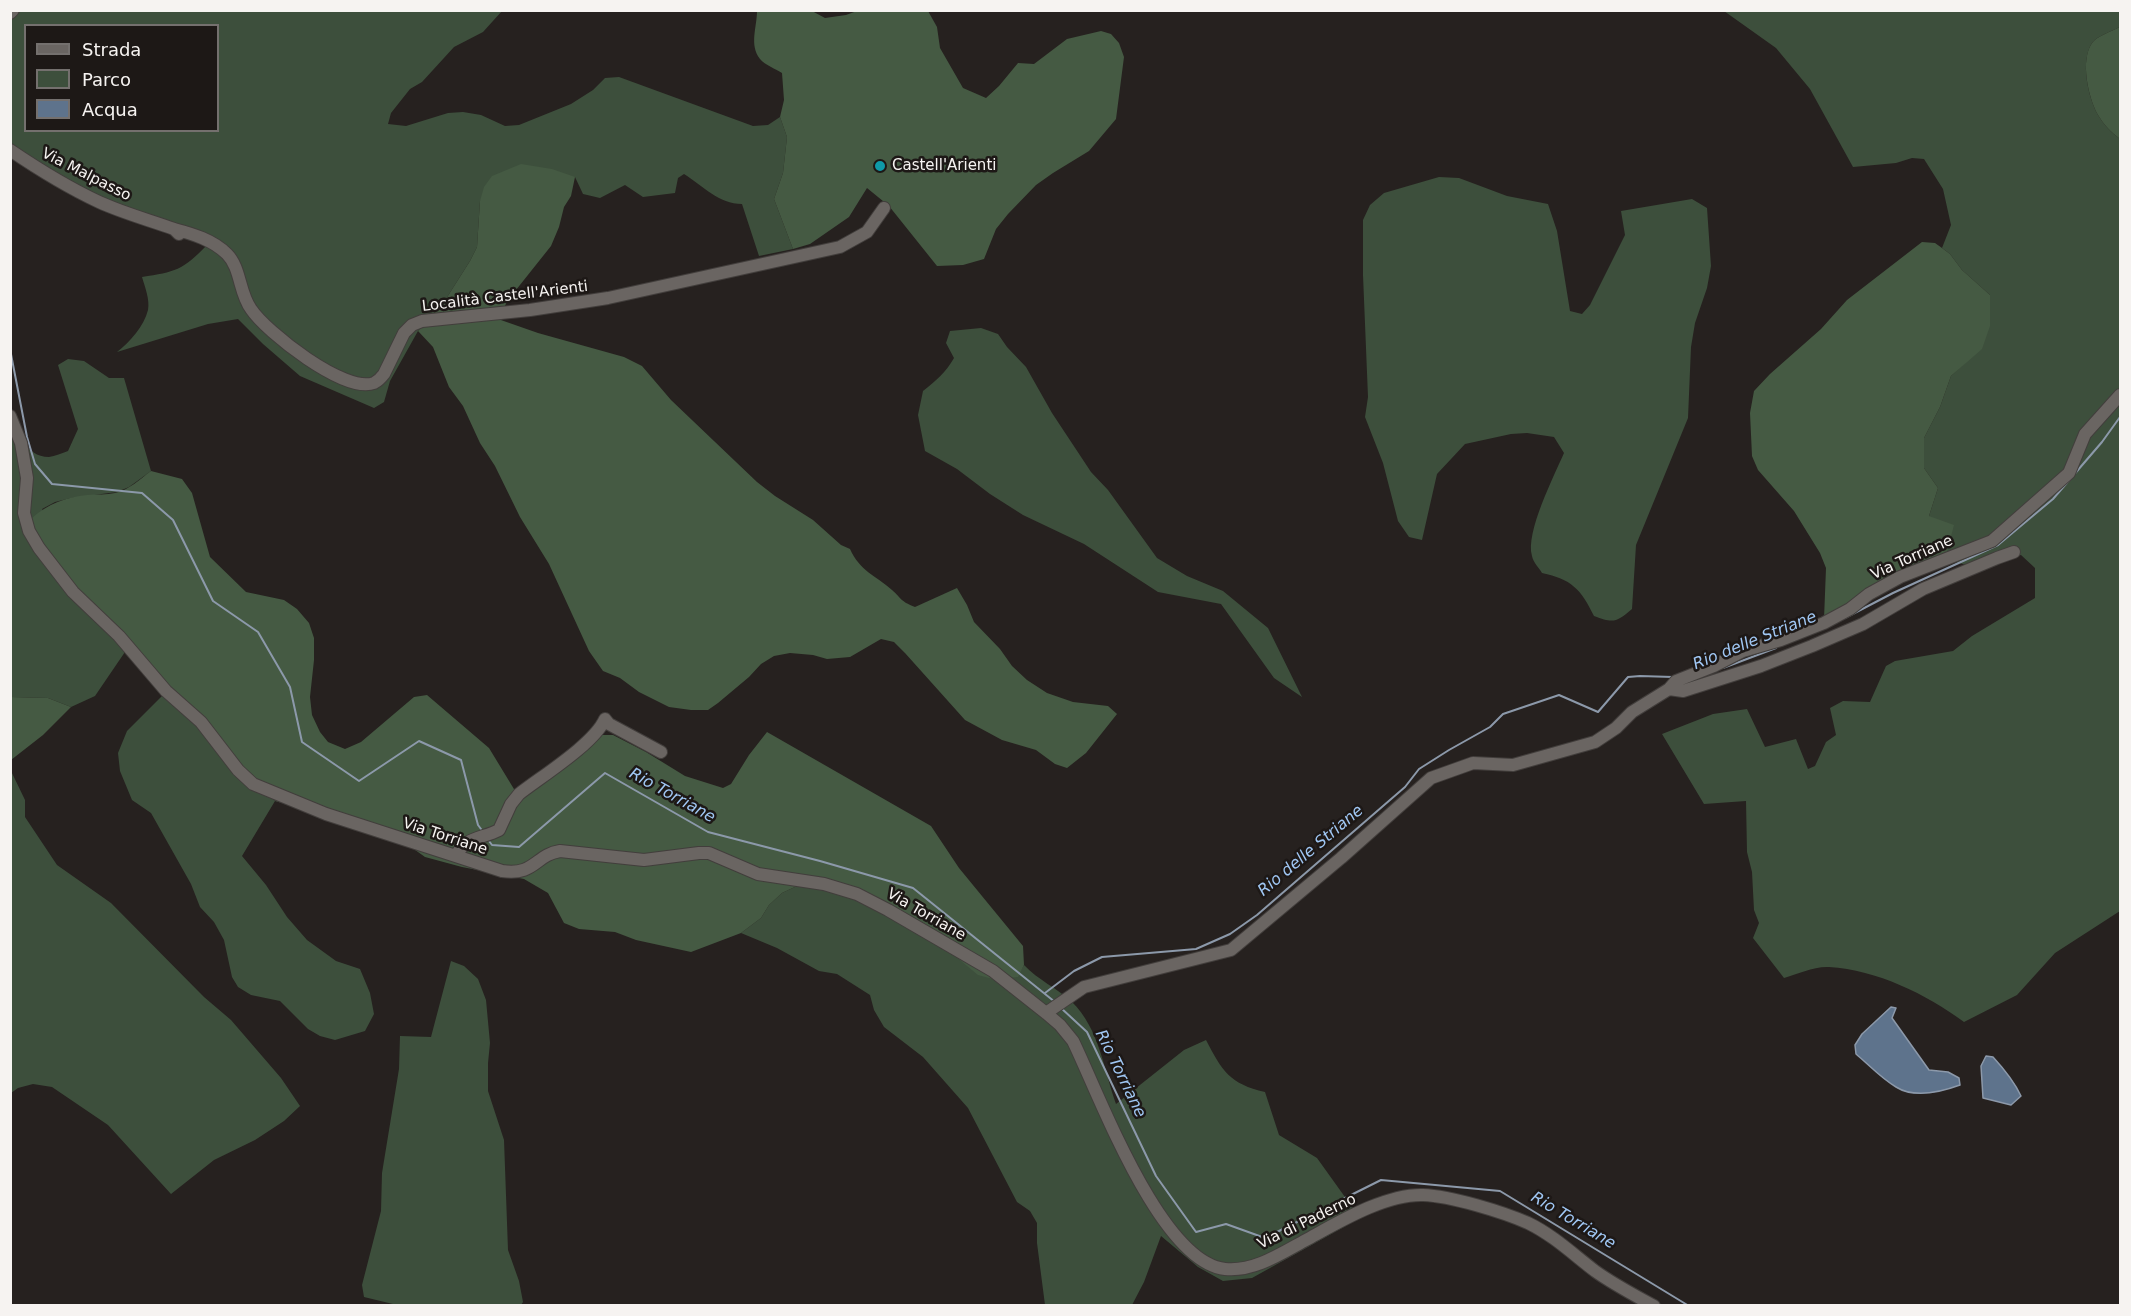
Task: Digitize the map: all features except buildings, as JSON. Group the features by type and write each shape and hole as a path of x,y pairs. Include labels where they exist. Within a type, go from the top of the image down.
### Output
{"street":[{"name":"Via Malpasso","path":"10,150 98,201 178,233"},
{"name":"Località Castell'Arienti","path":"178,233 210,241 227,254 250,308 283,342 322,368 347,379 368,384 379,380 384,374 404,333 418,322 530,310 608,298 840,247 867,232 884,208"},
{"name":"Via Torriane","path":"1054,1007 1084,987 1231,950 1341,858 1431,778 1473,763 1514,765 1595,742 1616,728 1632,712 1676,683 1743,651 1781,640 1824,623 1900,577 1992,541 2069,474 2085,434 2121,395"},
{"name":"Via Torriane","path":"10,416 21,443 27,478 24,513 29,531 39,548 73,592 119,636 166,691 201,722 238,770 253,784 326,814 490,868 513,873 527,870 552,853 560,851 652,860 704,853 721,857 758,874 824,884 857,894 1054,1007 1060,1025 1072,1041"},
{"name":"Via Torriane","path":"1676,683 1683,692 1761,666 1863,624 1923,589 2014,552"},
{"path":"456,856 461,846 495,832 502,826 511,804 519,794 586,743 602,727 605,719 609,724 661,752"},
{"name":"Via di Paderno","path":"1072,1041 1133,1172 1160,1216 1184,1244 1202,1260 1224,1269 1246,1267 1268,1260 1335,1224 1399,1197 1441,1196 1529,1224 1598,1273 1654,1305"}],"green space":[{"path":"10,11 502,11 483,32 454,47 422,82 410,89 391,113 388,124 406,126 448,113 463,112 481,115 505,126 519,125 571,104 593,90 605,78 619,77 753,126 768,125 780,117 787,137 783,173 774,199 793,249 759,256 742,204 719,198 684,174 678,178 675,193 643,197 625,185 600,198 583,194 575,177 480,201 477,247 470,261 444,302 418,331 390,381 384,402 374,408 300,376 238,319 208,324 117,352 136,333 148,310 147,294 142,277 178,269 206,246 11,154"},
{"path":"757,11 812,11 825,18 857,11 928,11 937,27 940,48 963,88 986,98 1018,63 1034,64 1067,39 1101,31 1111,34 1119,43 1124,57 1116,119 1089,151 1036,185 1008,214 996,229 984,259 963,265 937,266 889,206 867,188 849,217 810,244 793,249 774,199 783,173 787,137 780,117 784,100 782,73 765,63 757,54 754,42"},
{"path":"1724,11 2120,11 2120,27 2094,40 2088,51 2086,69 2091,99 2098,115 2120,139 2120,911 2055,953 2017,995 1964,1022 1917,993 1865,973 1824,967 1784,978 1753,938 1759,923 1754,910 1752,872 1747,852 1746,801 1704,804 1662,734 1713,714 1747,709 1765,747 1796,739 1808,769 1815,766 1826,742 1836,735 1830,708 1843,701 1870,702 1886,666 1895,661 1953,651 1972,636 2035,598 2035,568 2021,555 1970,566 1945,559 1929,516 1938,488 1924,468 1924,438 1940,407 1951,376 1965,363 1990,295 1942,248 1951,225 1943,189 1924,159 1912,158 1896,163 1853,167 1810,89 1776,48"},
{"path":"2120,27 2120,139 2102,122 2091,99 2086,59 2094,40"},
{"path":"521,164 552,169 575,177 571,196 564,207 551,246 508,300 498,319 538,333 624,357 642,366 671,400 757,482 813,520 841,545 850,549 863,568 907,603 915,607 957,588 974,622 1027,680 1047,693 1073,702 1108,706 1117,714 1086,753 1067,768 1055,764 1036,750 1002,740 965,720 894,642 881,639 850,657 827,659 790,653 774,656 761,664 749,677 708,710 669,707 639,692 620,678 603,671 589,651 549,564 520,517 463,406 449,387 433,347 418,331 444,302 477,247 480,201 484,187 492,176"},
{"path":"1439,177 1459,178 1507,196 1548,204 1557,231 1570,311 1582,314 1590,305 1625,235 1621,211 1692,199 1707,208 1711,266 1707,288 1695,323 1691,347 1688,418 1636,545 1632,609 1618,619 1610,621 1594,616 1574,587 1561,578 1542,573 1533,558 1531,546 1536,519 1564,453 1554,437 1527,433 1511,434 1465,444 1437,474 1422,540 1409,537 1398,521 1383,463 1365,417 1368,397 1363,220 1370,205 1384,193"},
{"path":"1922,242 1935,243 1950,254 1962,270 1990,295 1990,326 1982,349 1951,376 1940,407 1924,438 1924,468 1938,488 1929,516 1954,525 1945,559 1824,619 1826,568 1820,553 1794,511 1758,470 1752,456 1750,413 1754,391 1821,329 1847,300"},
{"path":"981,328 998,334 1026,367 1052,413 1091,472 1108,490 1157,558 1187,576 1223,591 1268,628 1302,697 1274,678 1221,604 1158,592 1084,544 1023,515 957,469 925,451 918,415 923,391 948,368 954,358 946,343 950,331"},
{"path":"68,359 84,361 109,378 124,378 151,471 129,487 117,492 71,498 55,502 42,509 127,649 95,696 71,707 48,698 11,697 10,412 28,448 41,456 49,457 68,451 78,429 58,365"},
{"path":"151,471 182,479 192,493 210,557 246,592 284,600 297,609 309,623 314,638 310,697 312,715 328,742 345,749 361,742 414,697 427,695 489,748 517,794 595,735 613,735 685,776 723,788 731,784 767,732 931,826 959,868 1023,946 1024,965 1018,977 993,979 978,975 949,951 849,893 799,885 782,893 769,905 761,918 741,933 691,952 636,940 615,932 579,929 564,923 548,893 524,879 425,857 404,842 317,812 275,801 90,607 30,530 32,518 51,505 79,496 120,492"},
{"path":"164,694 275,801 242,856 307,940 336,961 360,969 370,993 374,1014 365,1031 335,1040 320,1036 308,1029 280,1001 251,995 238,987 232,977 224,940 214,922 200,907 191,884 151,813 132,800 120,771 118,753 127,731"},
{"path":"11,697 48,698 71,707 43,735 11,760"},
{"path":"11,771 25,800 25,817 57,865 111,903 204,997 231,1020 281,1078 300,1106 284,1121 255,1140 214,1160 171,1194 108,1125 52,1087 33,1084 18,1088 11,1093"},
{"path":"799,885 849,893 1017,977 1024,965 1072,1002 1089,1024 1100,1050 1116,1104 1184,1050 1206,1040 1228,1075 1243,1085 1265,1092 1279,1135 1317,1158 1360,1218 1252,1278 1223,1281 1198,1267 1161,1236 1144,1282 1132,1305 1045,1305 1037,1243 1037,1223 1030,1211 1017,1202 968,1108 923,1057 884,1027 874,1010 870,995 837,974 819,971 777,948 741,933 761,918 769,905 782,893"},
{"path":"451,961 464,966 478,979 486,1000 490,1043 488,1091 504,1140 508,1250 519,1281 523,1302 521,1305 397,1305 364,1297 362,1285 381,1211 382,1173 399,1069 400,1036 431,1037"}],"water":[{"path":"1891,1007 1896,1008 1892,1018 1929,1070 1948,1072 1959,1078 1960,1085 1928,1093 1903,1091 1886,1080 1856,1054 1855,1045 1862,1034"},
{"path":"1986,1056 1993,1057 2009,1075 2021,1096 2011,1105 1983,1098 1981,1066"}],"waterway":[{"name":"Rio Torriane","path":"10,349 27,437 35,464 52,484 142,493 173,520 213,601 258,632 290,687 302,742 359,781 419,741 461,760 481,829"},
{"name":"Rio delle Striane","path":"1845,618 1893,593 1998,545 2053,499 2102,442 2120,417"},
{"name":"Rio delle Striane","path":"1723,668 1776,648"},
{"name":"Rio delle Striane","path":"1045,993 1074,971 1102,957 1196,949 1230,934 1257,915 1405,787 1419,769 1490,727 1503,714 1559,695 1598,712 1628,677 1673,677"},
{"name":"Rio Torriane","path":"489,841 492,845 519,847 605,773 708,832 913,888 1055,1002"},
{"name":"Rio Torriane","path":"1061,1008 1087,1032 1156,1176 1196,1232 1226,1224 1265,1238 1381,1180 1500,1191 1689,1306"}],"place":[{"name":"Castell'Arienti","path":"880,166"}]}
